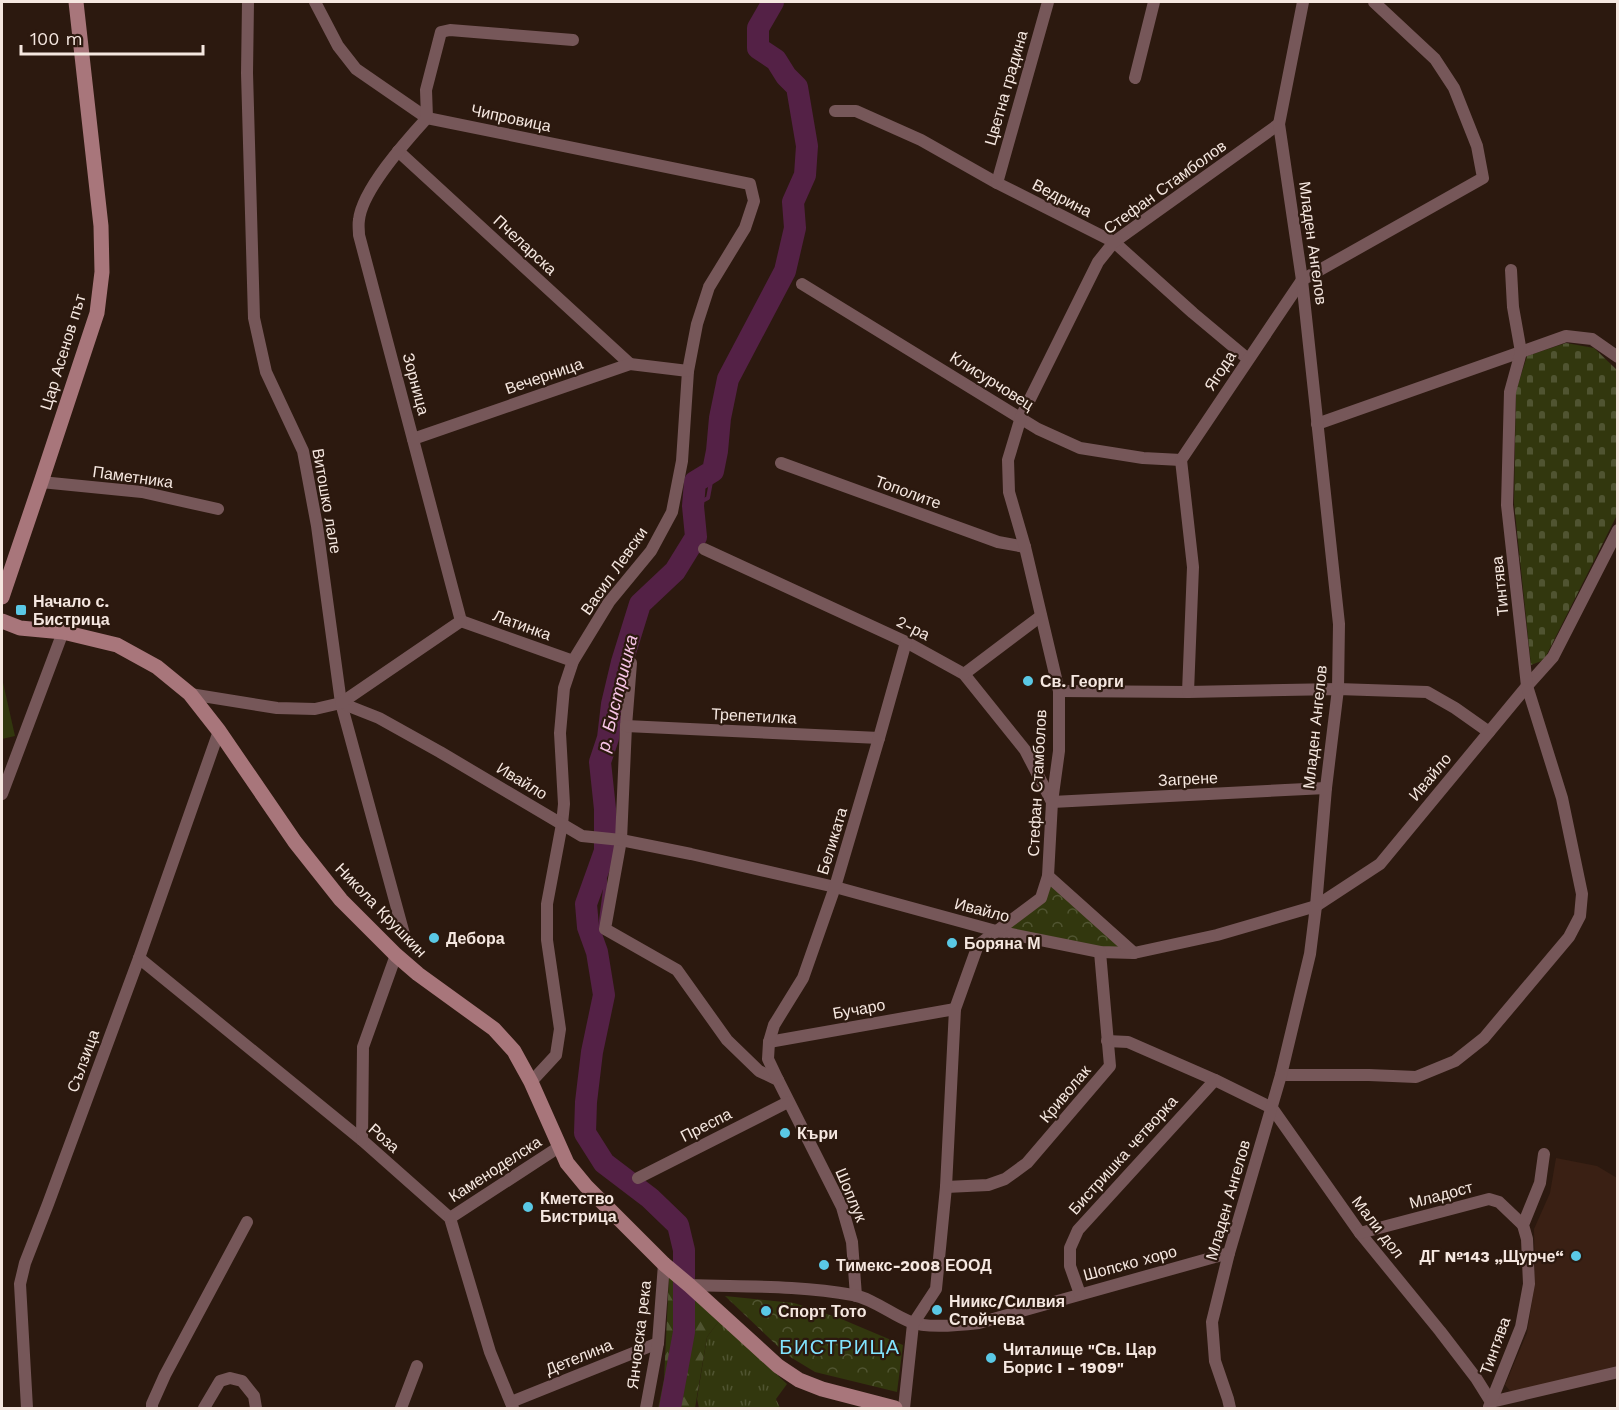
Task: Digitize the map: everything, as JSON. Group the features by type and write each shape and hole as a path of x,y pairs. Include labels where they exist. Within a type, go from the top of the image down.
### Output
{"street":[{"name":"Цар Асенов път","path":"2,597 97,313 102,272 101,226 76,2"},
{"name":"Витошко лале","path":"248,2 247,73 254,318 266,372 303,451 317,526 340,703 404,934"},
{"name":"Чипровица","path":"315,2 338,46 356,69 427,118 750,184"},
{"name":"Цветна градина","path":"997,183 1048,2"},
{"path":"1135,78 1154,2"},
{"name":"Младен Ангелов","path":"1230,1408 1215,1361 1212,1322 1229,1252 1281,1075 1310,954 1338,688 1339,624 1302,280 1280,124 1303,2"},
{"name":"Ягода","path":"1181,460 1302,280 1483,178 1476,146 1454,88 1435,59 1374,2"},
{"path":"427,118 426,90 441,32 450,30 573,40"},
{"name":"Ведрина","path":"835,111 856,111 921,140 997,183 1114,242 1248,359"},
{"name":"Зорница","path":"427,118 398,151 363,203 359,220 359,235 461,621"},
{"name":"Стефан Стамболов","path":"904,1408 913,1323 936,1289 946,1187 955,1009 978,945 1041,898 1048,876 1052,802 1059,750 1059,691 1009,492 1008,460 1021,417 1098,262 1114,242 1280,124"},
{"name":"Пчеларска","path":"398,151 630,364"},
{"name":"Васил Левски","path":"531,1082 556,1055 560,1029 547,940 547,904 564,804 560,733 564,688 573,661 609,602 651,551 672,512 682,461 688,371 697,324 710,287 745,228 754,201 750,184"},
{"name":"Тинтява","path":"1281,1075 1416,1077 1455,1061 1485,1038 1569,937 1580,916 1582,894 1562,798 1527,686 1507,505 1510,392 1521,352 1513,307 1511,270"},
{"name":"Клисурчовец","path":"802,284 1038,429 1080,448 1143,458 1181,460"},
{"path":"1317,424 1566,336 1592,339 1617,357"},
{"name":"Вечерница","path":"413,439 630,364 688,371"},
{"path":"1181,460 1193,567 1188,692"},
{"name":"Тополите","path":"781,463 998,542 1024,547"},
{"name":"Паметника","path":"42,482 142,492 218,509"},
{"name":"Ивайло","path":"340,703 379,718 582,836 621,840 691,854 835,887 996,931 1100,952 1134,953 1217,935 1316,906 1380,864 1553,657 1617,530"},
{"name":"2-ра","path":"704,549 906,642 964,674 1025,750 1052,802"},
{"path":"964,674 1041,616"},
{"name":"Никола Крушкин","path":"2,621 20,628 63,632 117,645 156,667 190,694 295,842 341,900 418,975 494,1029 514,1051 531,1082 559,1148 567,1163 586,1186 666,1267 778,1365 799,1380 822,1389 895,1408"},
{"path":"190,694 277,708 315,709 340,703 461,621"},
{"name":"Латинка","path":"461,621 573,661"},
{"path":"2,794 63,632"},
{"name":"Беликата","path":"769,1042 774,1025 803,978 835,887 906,642"},
{"path":"632,663 626,726 621,840 605,929 677,970 727,1040 759,1071 778,1080"},
{"path":"1059,691 1188,692 1338,688 1427,692 1489,732"},
{"name":"Трепетилка","path":"626,726 879,738"},
{"name":"Сълзица","path":"27,1408 20,1284 25,1263 139,958 219,732"},
{"name":"Загрене","path":"1052,802 1326,788"},
{"path":"1048,876 1134,953"},
{"name":"Криволак","path":"946,1187 988,1185 1005,1179 1027,1163 1110,1066 1100,952"},
{"path":"362,1140 363,1047 396,955"},
{"name":"Роза","path":"139,958 362,1140 450,1218"},
{"name":"Бучаро","path":"769,1042 955,1009"},
{"name":"Мали дол","path":"1107,1041 1128,1042 1272,1108 1360,1233 1476,1378 1490,1405"},
{"name":"Шоплук","path":"769,1042 768,1059 842,1207 852,1242 856,1296"},
{"name":"Бистришка четворка","path":"1080,1294 1070,1266 1070,1248 1078,1230 1215,1080"},
{"name":"Преспа","path":"639,1178 789,1102"},
{"name":"Каменоделска","path":"450,1218 559,1148"},
{"path":"1523,1224 1540,1183 1544,1154"},
{"name":"Младост","path":"1360,1233 1489,1199 1499,1202 1523,1224"},
{"path":"450,1218 490,1352 512,1405"},
{"path":"152,1408 165,1375 247,1222"},
{"name":"Тинтява","path":"1490,1405 1521,1327 1529,1284 1527,1239 1523,1224"},
{"name":"Шопско хоро","path":"689,1285 815,1290 856,1296 869,1300 913,1323 946,1326 980,1323 1229,1252"},
{"name":"Янчовска река","path":"646,1408 658,1343 666,1267"},
{"name":"Детелина","path":"512,1405 658,1343"},
{"path":"401,1408 417,1366"},
{"path":"1490,1405 1617,1372"},
{"path":"204,1408 220,1382 230,1378 242,1381 254,1396 256,1408"}],"shaded area":[{"name":"ДГ №143 „Щурче“","path":"1556,1158 1597,1166 1617,1178 1617,1366 1512,1393 1505,1385 1527,1333 1535,1283 1534,1229 1550,1193"}],"green space":[{"path":"1566,343 1594,348 1617,370 1617,515 1544,660 1531,665 1514,503 1516,391 1527,356"},
{"path":"2,678 15,736 2,739"},
{"path":"1048,876 1134,953 996,931 1041,898"},
{"path":"669,1277 719,1321 707,1337 695,1408 658,1408 664,1379"},
{"path":"725,1296 794,1303 839,1318 903,1345 897,1392 815,1372 787,1355"},
{"path":"719,1321 787,1384 776,1399 780,1408 699,1408 697,1399 707,1337"}],"waterway":[{"name":"р. Бистришка","path":"670,1408 684,1332 684,1250 678,1225 650,1198 604,1163 585,1133 592,1052 604,995 597,952 588,927 586,904 605,851 605,809 600,762 608,738 612,704 622,662 640,604 675,571 696,537 693,506 695,482 713,471 728,379 785,271 795,228 793,202 805,175 807,146 797,87 786,76 776,60 758,48 758,28 773,2"},
{"path":"693,506 708,498 713,471"},
{"path":"597,952 605,889 605,851"}],"place":[{"name":"Начало с. Бистрица","path":"21,610"},
{"name":"Св. Георги","path":"1028,681"},
{"name":"Дебора","path":"434,938"},
{"name":"Боряна М","path":"952,943"},
{"name":"Къри","path":"785,1133"},
{"name":"Кметство Бистрица","path":"528,1207"},
{"name":"ДГ №143 „Щурче“","path":"1576,1256"},
{"name":"Тимекс-2008 ЕООД","path":"824,1265"},
{"name":"Ниикс/Силвия Стойчева","path":"937,1310"},
{"name":"Спорт Тото","path":"766,1311"},
{"name":"Читалище \"Св. Цар Борис I - 1909\"","path":"991,1358"}],"district":[{"name":"БИСТРИЦА","path":"840,1347"}]}
